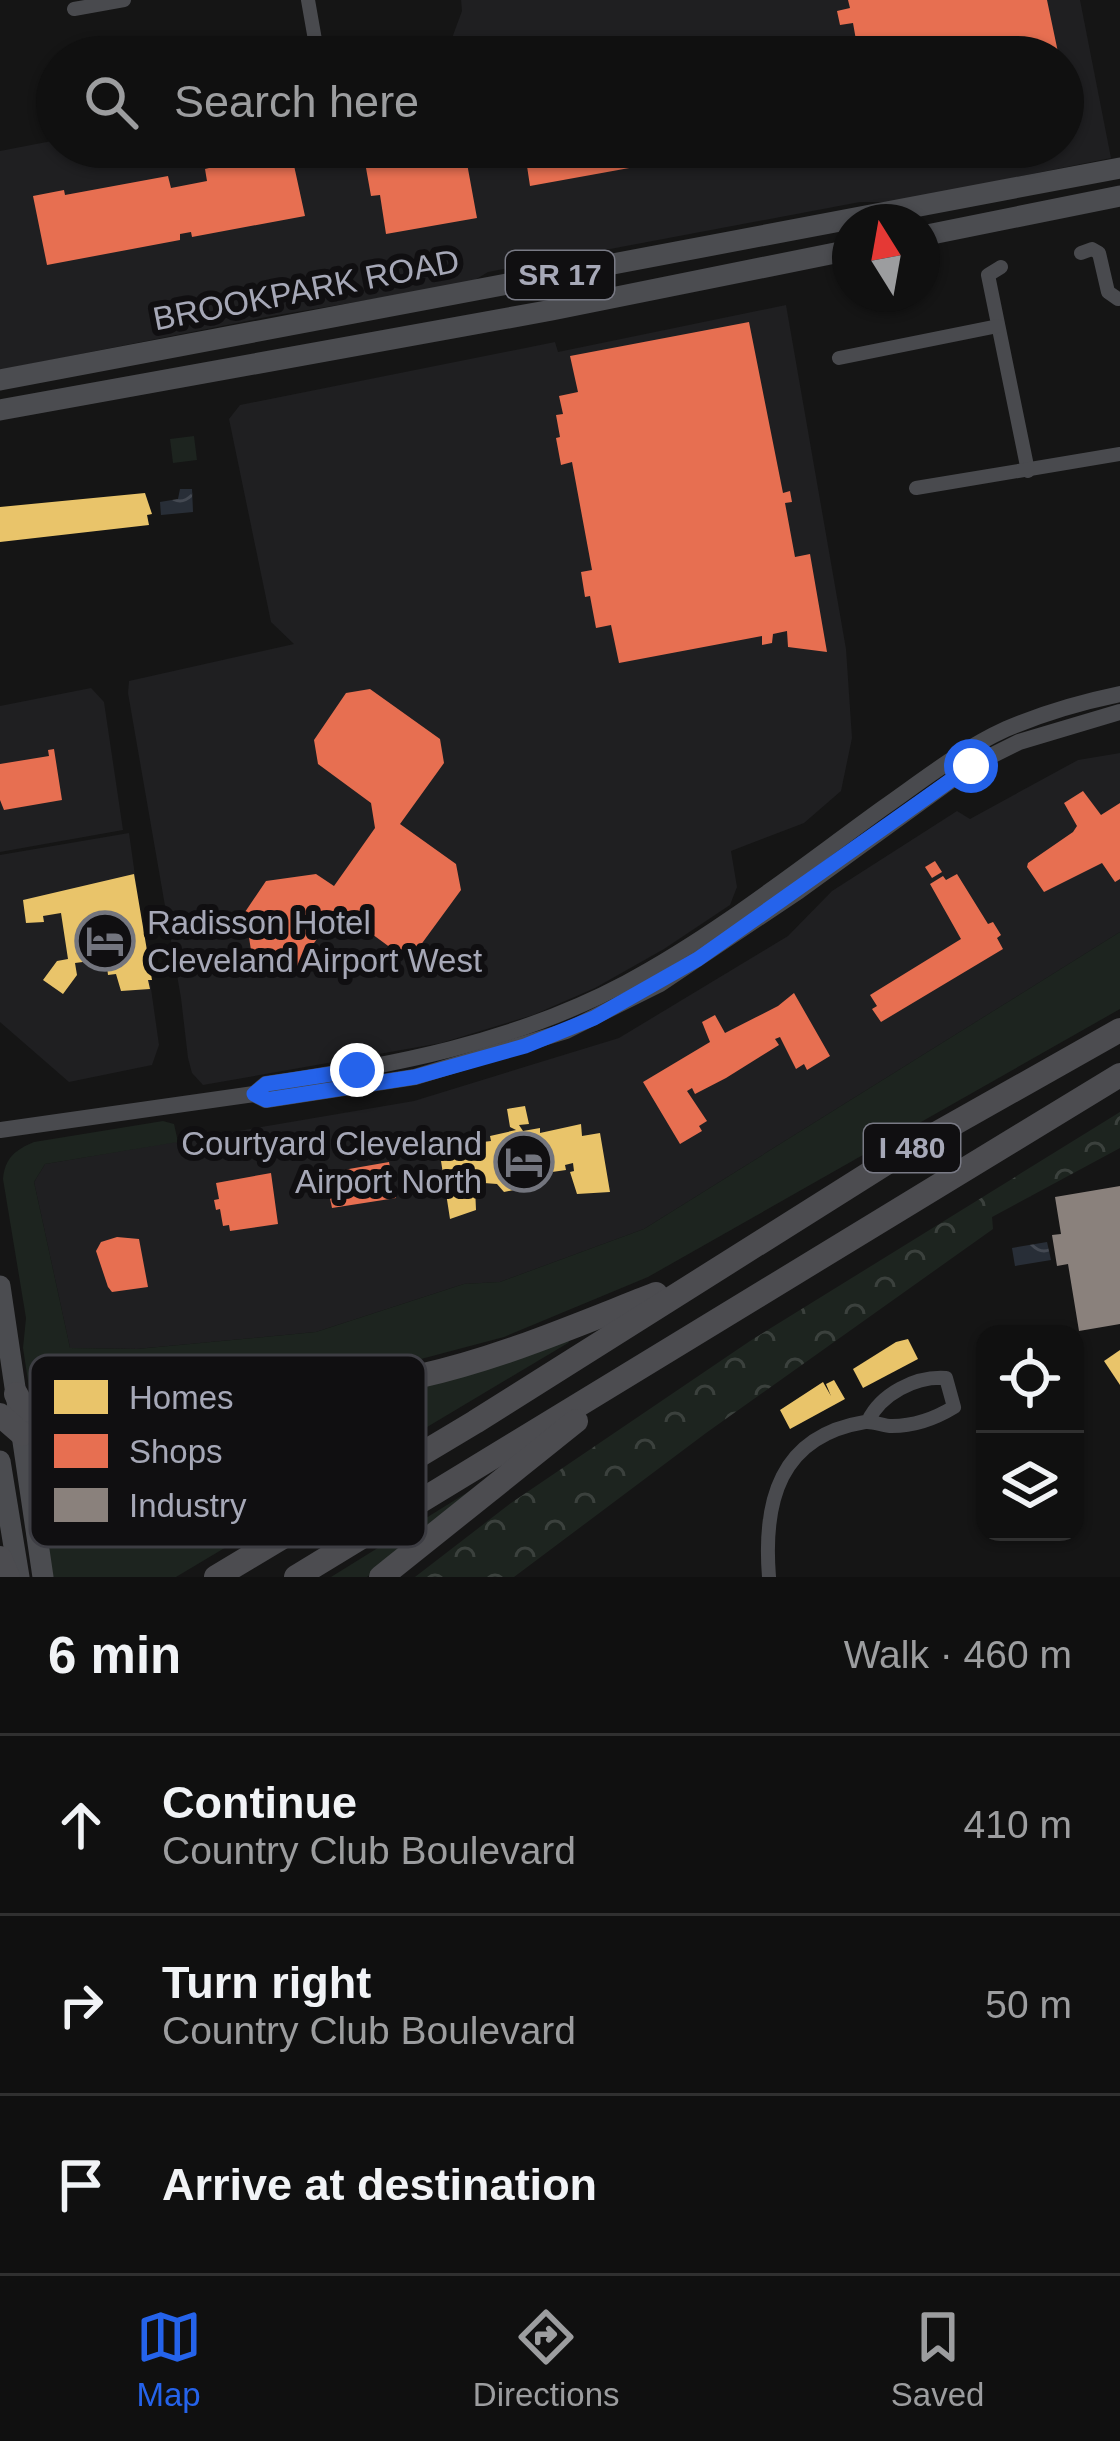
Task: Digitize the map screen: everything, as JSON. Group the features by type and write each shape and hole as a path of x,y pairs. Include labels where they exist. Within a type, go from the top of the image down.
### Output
{"highway":[{"name":"I 480","path":"426,1451 902,1153 1120,1030"},
{"name":"I 480","path":"426,1499 1120,1075"},
{"path":"426,1374 548,1336 709,1274"},
{"path":"426,1541 646,1366"},
{"path":"16,1394 24,1408 30,1409"},
{"path":"0,1415 22,1434"},
{"name":"I 480","path":"216,1577 266,1547"},
{"name":"I 480","path":"296,1577 346,1547"},
{"path":"381,1577 419,1547"},
{"path":"0,1558 8,1577"}],"main road":[{"name":"BROOKPARK ROAD","path":"0,380 1120,168"},
{"path":"940,232 1120,196"},
{"name":"BROOKPARK ROAD","path":"0,410 832,254"},
{"path":"0,1286 30,1488"},
{"path":"0,1461 19,1577"},
{"path":"39,1547 43,1577"}],"street":[{"path":"74,9 124,0"},
{"path":"308,0 314,36"},
{"path":"1081,253 1092,249 1099,253 1108,292 1119,302"},
{"path":"1001,267 988,275 1028,471"},
{"path":"839,358 998,326"},
{"path":"916,488 1120,454"},
{"path":"0,1130 254,1094 266,1084 387,1066 457,1050 568,1010 625,984 715,927 968,750 1046,714 1120,694"},
{"path":"254,1094 266,1100 415,1077 566,1031 660,984 799,891 971,766 1033,737 1120,712"},
{"path":"769,1577 766,1533 776,1484 807,1443 868,1421 891,1426 934,1419 954,1407 946,1378 925,1377 913,1383 876,1405 868,1421"}],"shaded area":[{"path":"461,0 1080,0 1111,158 1084,163 1084,36 453,36"},
{"path":"36,144 36,168 1062,168 894,202 832,204 488,272 470,283 0,370 0,151"},
{"path":"786,305 846,649 852,738 841,791 804,823 731,851 737,887 730,905 595,988 533,1015 441,1043 203,1085 192,1073 188,1058 128,693 129,681 294,644 271,622 229,419 240,405 555,342 558,352"},
{"path":"91,688 104,702 123,830 0,852 0,706"},
{"path":"1120,753 1120,932 644,1229 500,1282 464,1284 316,1332 137,1349 70,1348 34,1182 45,1164 414,1101 619,1038 788,936 832,891 957,811 970,819 1078,760"},
{"path":"129,833 159,1045 152,1065 69,1082 0,1022 0,855"}],"green space":[{"path":"194,436 197,460 173,463 170,439"},
{"path":"1120,932 1120,1009 648,1277 504,1337 426,1358 30,1355 30,1394 23,1348 26,1318 3,1179 12,1156 34,1142 163,1121 174,1124 178,1142 45,1164 34,1182 70,1348 137,1349 316,1332 464,1284 500,1282 644,1229"},
{"path":"1120,1112 1120,1148 992,1217 993,1229 706,1433 514,1577 415,1577 511,1503 750,1341"},
{"path":"576,1332 568,1343 426,1428 426,1366"},
{"path":"484,1482 426,1529 426,1518"},
{"path":"48,1547 226,1547 176,1577 52,1577"},
{"path":"379,1547 404,1547 367,1577 331,1577"}],"water":[{"path":"180,489 192,489 193,512 161,515 160,502 178,499"},
{"path":"1047,1242 1051,1260 1015,1266 1012,1248"}],"building: Homes":[{"path":"145,493 152,514 147,515 149,525 0,542 0,507"},
{"name":"Radisson Hotel Cleveland Airport West","path":"134,874 150,989 121,991 116,974 108,975 106,959 75,963 77,975 63,994 43,980 57,961 68,959 61,913 43,916 44,922 26,923 23,900"},
{"name":"Courtyard Cleveland Airport North","path":"525,1106 529,1124 519,1125 523,1131 540,1128 540,1133 581,1124 582,1136 600,1133 610,1192 577,1194 570,1172 573,1163 565,1165 566,1170 531,1175 521,1180 518,1189 504,1192 481,1178 470,1180 476,1210 450,1219 441,1161 451,1152 450,1146 491,1141 490,1136 516,1130 510,1127 507,1109"},
{"path":"908,1339 918,1359 863,1388 853,1369"},
{"path":"1120,1350 1120,1385 1104,1361"},
{"path":"834,1380 845,1399 790,1429 780,1410 823,1382 831,1396 826,1384"}],"building: Shops":[{"path":"848,0 1047,0 1055,36 855,36 853,23 840,25 837,11 850,8"},
{"path":"295,168 305,216 192,237 191,232 180,234 180,240 47,265 33,196 64,190 65,195 168,176 171,188 207,181 205,169"},
{"path":"366,168 468,168 477,218 386,234 380,195 371,196"},
{"path":"527,168 629,168 530,186"},
{"path":"749,322 783,493 790,491 792,502 785,503 795,557 810,554 827,652 788,647 787,631 773,634 772,643 762,645 762,636 619,663 611,625 596,628 590,596 585,597 581,572 592,570 572,462 561,465 556,438 560,437 556,415 563,414 559,396 578,392 570,356"},
{"path":"370,689 440,739 444,763 400,824 456,864 461,890 420,946 395,951 338,909 295,970 269,974 253,963 245,912 266,881 316,874 334,886 375,828 371,803 318,764 314,740 346,693"},
{"path":"54,749 62,800 4,810 0,764 49,756 48,750"},
{"path":"1083,791 1101,815 1120,803 1120,879 1115,882 1102,863 1044,892 1028,863 1073,832 1077,826 1064,803"},
{"path":"935,861 942,872 932,878 925,867"},
{"path":"957,874 988,924 993,922 1001,935 997,938 1003,949 881,1022 870,995 961,939 930,884"},
{"path":"794,993 830,1056 807,1070 804,1064 796,1069 780,1037 775,1039 779,1045 726,1078 695,1094 692,1088 687,1091 707,1121 699,1126 702,1131 680,1144 643,1082 710,1042 702,1022 715,1015 725,1033"},
{"path":"389,1162 396,1198 332,1208 328,1189 323,1189 326,1173"},
{"path":"271,1173 278,1224 230,1231 229,1225 223,1226 214,1200 219,1199 216,1183"},
{"path":"117,1237 139,1239 148,1287 112,1292 108,1287 96,1251 101,1242"}],"building: Industry":[{"path":"1120,1186 1120,1324 1084,1330 1084,1325 1078,1325 1068,1264 1057,1266 1052,1235 1061,1234 1055,1197"}],"place":[{"name":"Radisson Hotel Cleveland Airport West","path":"105,941"},
{"name":"Courtyard Cleveland Airport North","path":"524,1162"}],"route":[{"path":"357,1070 266,1084 254,1094 266,1100 415,1077 566,1031 660,984 799,891 971,766"}]}
